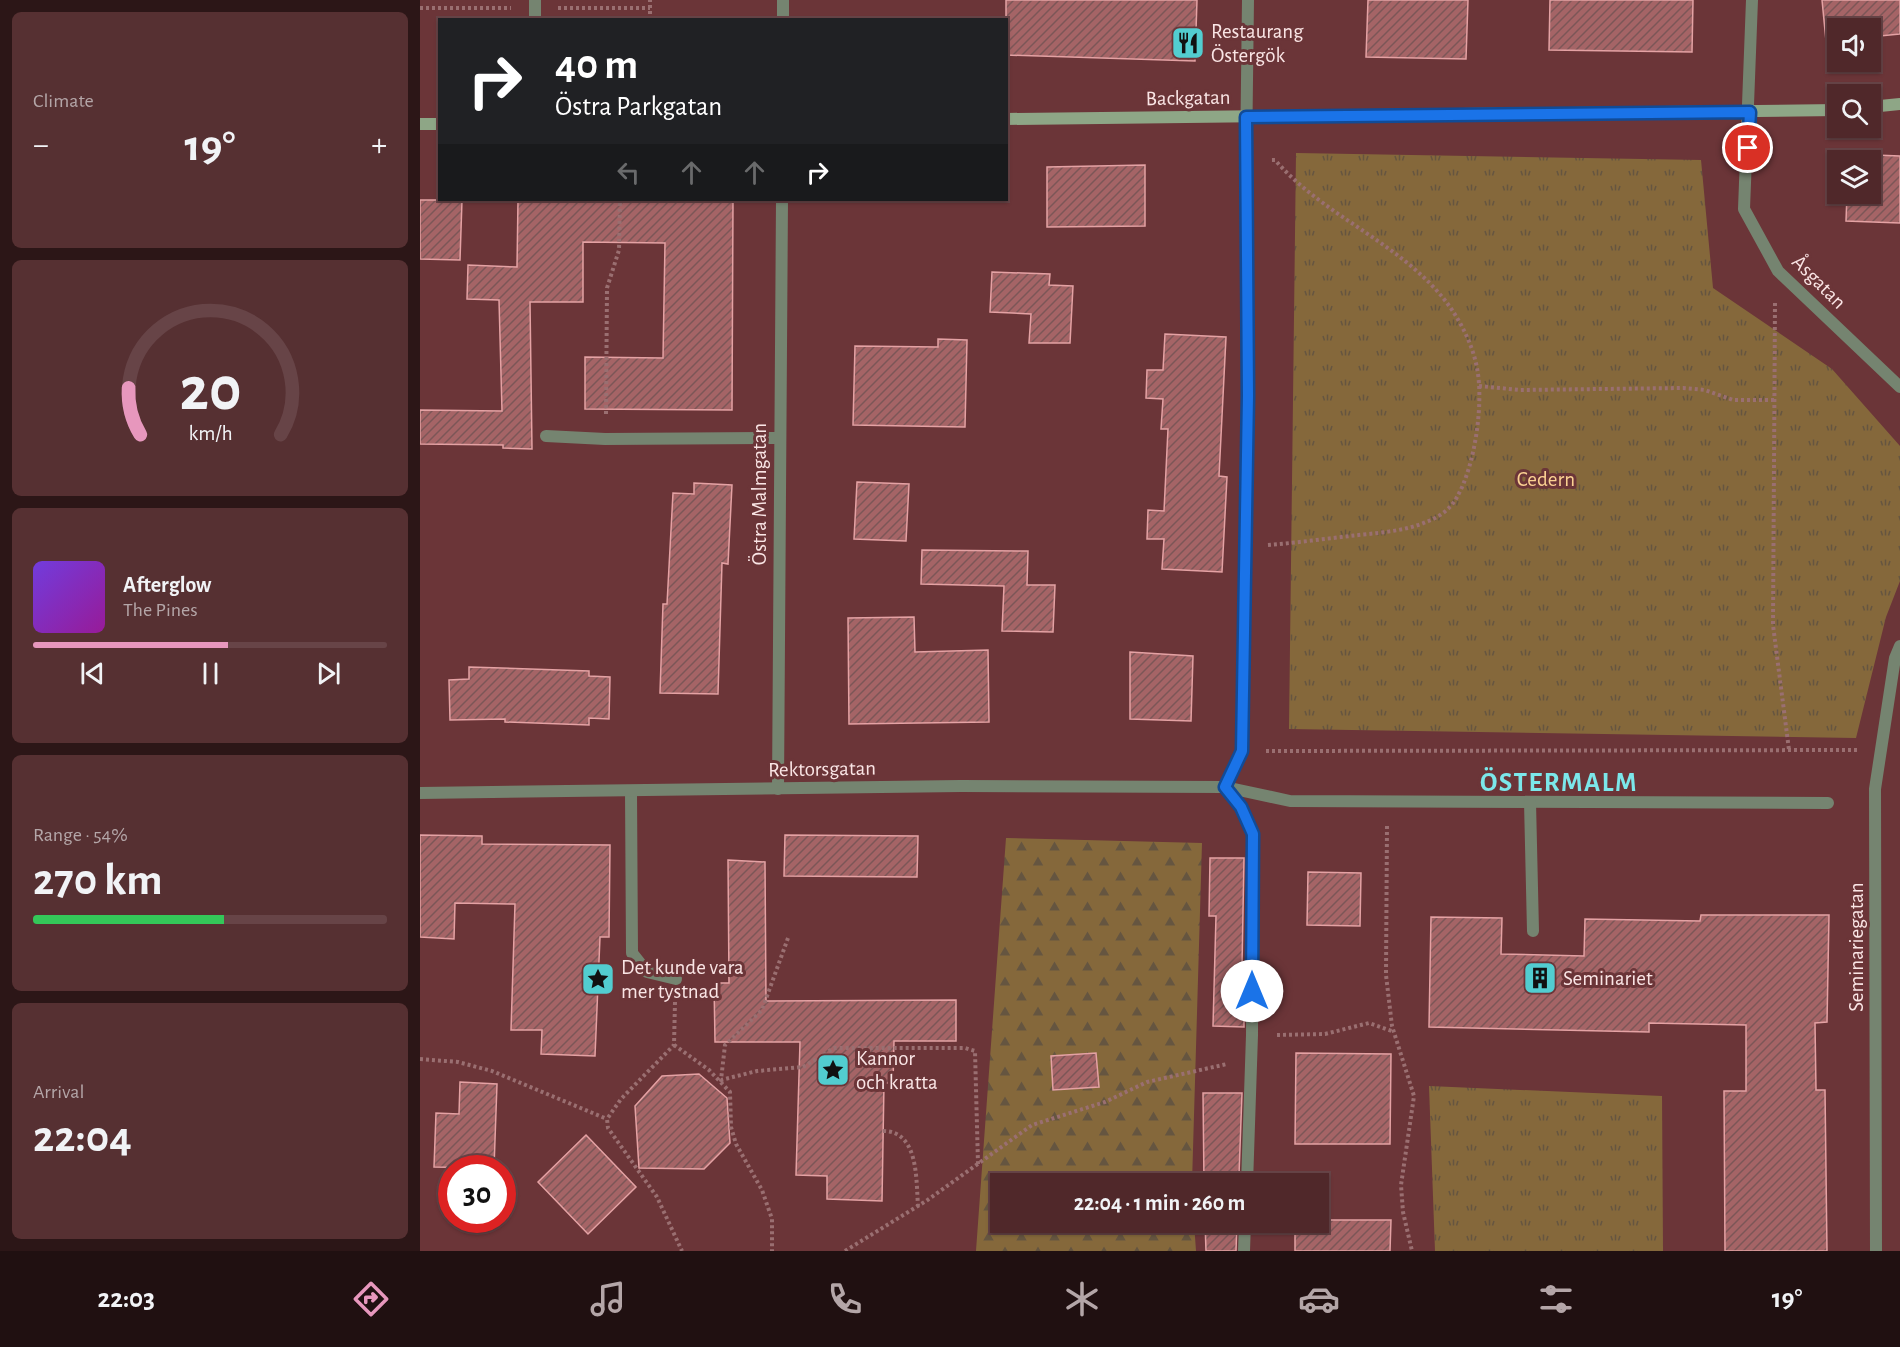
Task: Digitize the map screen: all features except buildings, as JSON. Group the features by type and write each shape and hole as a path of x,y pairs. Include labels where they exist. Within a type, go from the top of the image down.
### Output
{"street":[{"path":"535,0 535,18"},
{"path":"783,0 783,18"},
{"path":"1247,1173 1252,1035 1253,834 1241,807 1225,787 1242,751 1248,396 1246,117 1248,0"},
{"name":"Åsgatan","path":"1752,0 1750,112 1744,209 1778,271 1900,387"},
{"path":"1881,106 1900,104"},
{"name":"Backgatan","path":"1008,119 1827,110"},
{"path":"420,124 438,124"},
{"name":"Östra Malmgatan","path":"778,789 782,201"},
{"path":"546,436 605,439 779,438"},
{"name":"Seminariegatan","path":"1876,1251 1875,789 1895,658 1900,646"},
{"name":"Rektorsgatan","path":"420,793 961,786 1225,787 1290,801 1828,803"},
{"path":"631,792 632,953 647,972 676,979"},
{"path":"1530,802 1533,931"},
{"path":"1244,1251 1245,1233"}],"path":[{"path":"650,0 650,18"},
{"path":"1273,545 1388,531 1426,522 1448,510 1457,497 1473,451 1479,386 1471,346 1440,294 1416,269 1332,211 1289,177 1275,160"},
{"path":"605,439 607,288 619,250 620,201"},
{"path":"1775,303 1773,625 1789,750"},
{"path":"1479,386 1520,390 1683,388 1705,390 1733,400 1775,400"},
{"path":"1242,751 1880,750"},
{"path":"1388,801 1386,975 1393,1031 1414,1096 1401,1185 1403,1212 1412,1251"},
{"path":"721,1080 725,1045 762,1010 788,938"},
{"path":"676,979 674,1045 621,1099 607,1119 608,1128 657,1197 682,1251"},
{"path":"1252,1035 1325,1034 1369,1023 1393,1031"},
{"path":"674,1045 721,1080 732,1100 732,1126 736,1144 762,1190 772,1219 772,1251"},
{"path":"721,1080 758,1071 803,1066 834,1048 965,1048 975,1051 978,1164"},
{"path":"845,1251 918,1206 1032,1125 1105,1102 1147,1082 1251,1058"},
{"path":"420,1059 458,1062 492,1071 607,1119"},
{"path":"883,1131 893,1131 905,1140 915,1162 918,1206"}],"green space":[{"name":"Cedern","path":"1296,153 1701,160 1713,288 1832,369 1900,446 1900,581 1886,617 1856,738 1289,729"},
{"path":"1006,838 1202,843 1192,1173 990,1173 990,1233 1195,1233 1196,1251 976,1251"},
{"path":"1429,1086 1662,1096 1663,1251 1435,1251"}],"place":[{"name":"Restaurang Östergök","path":"1188,43"},
{"name":"Seminariet","path":"1540,978"},
{"name":"Det kunde vara mer tystnad","path":"598,979"},
{"name":"Kannor och kratta","path":"833,1070"}],"district":[{"name":"ÖSTERMALM","path":"1559,782"}],"route":[{"path":"1252,991 1253,834 1241,807 1225,787 1242,751 1248,396 1246,117 1750,112 1748,148"}]}
